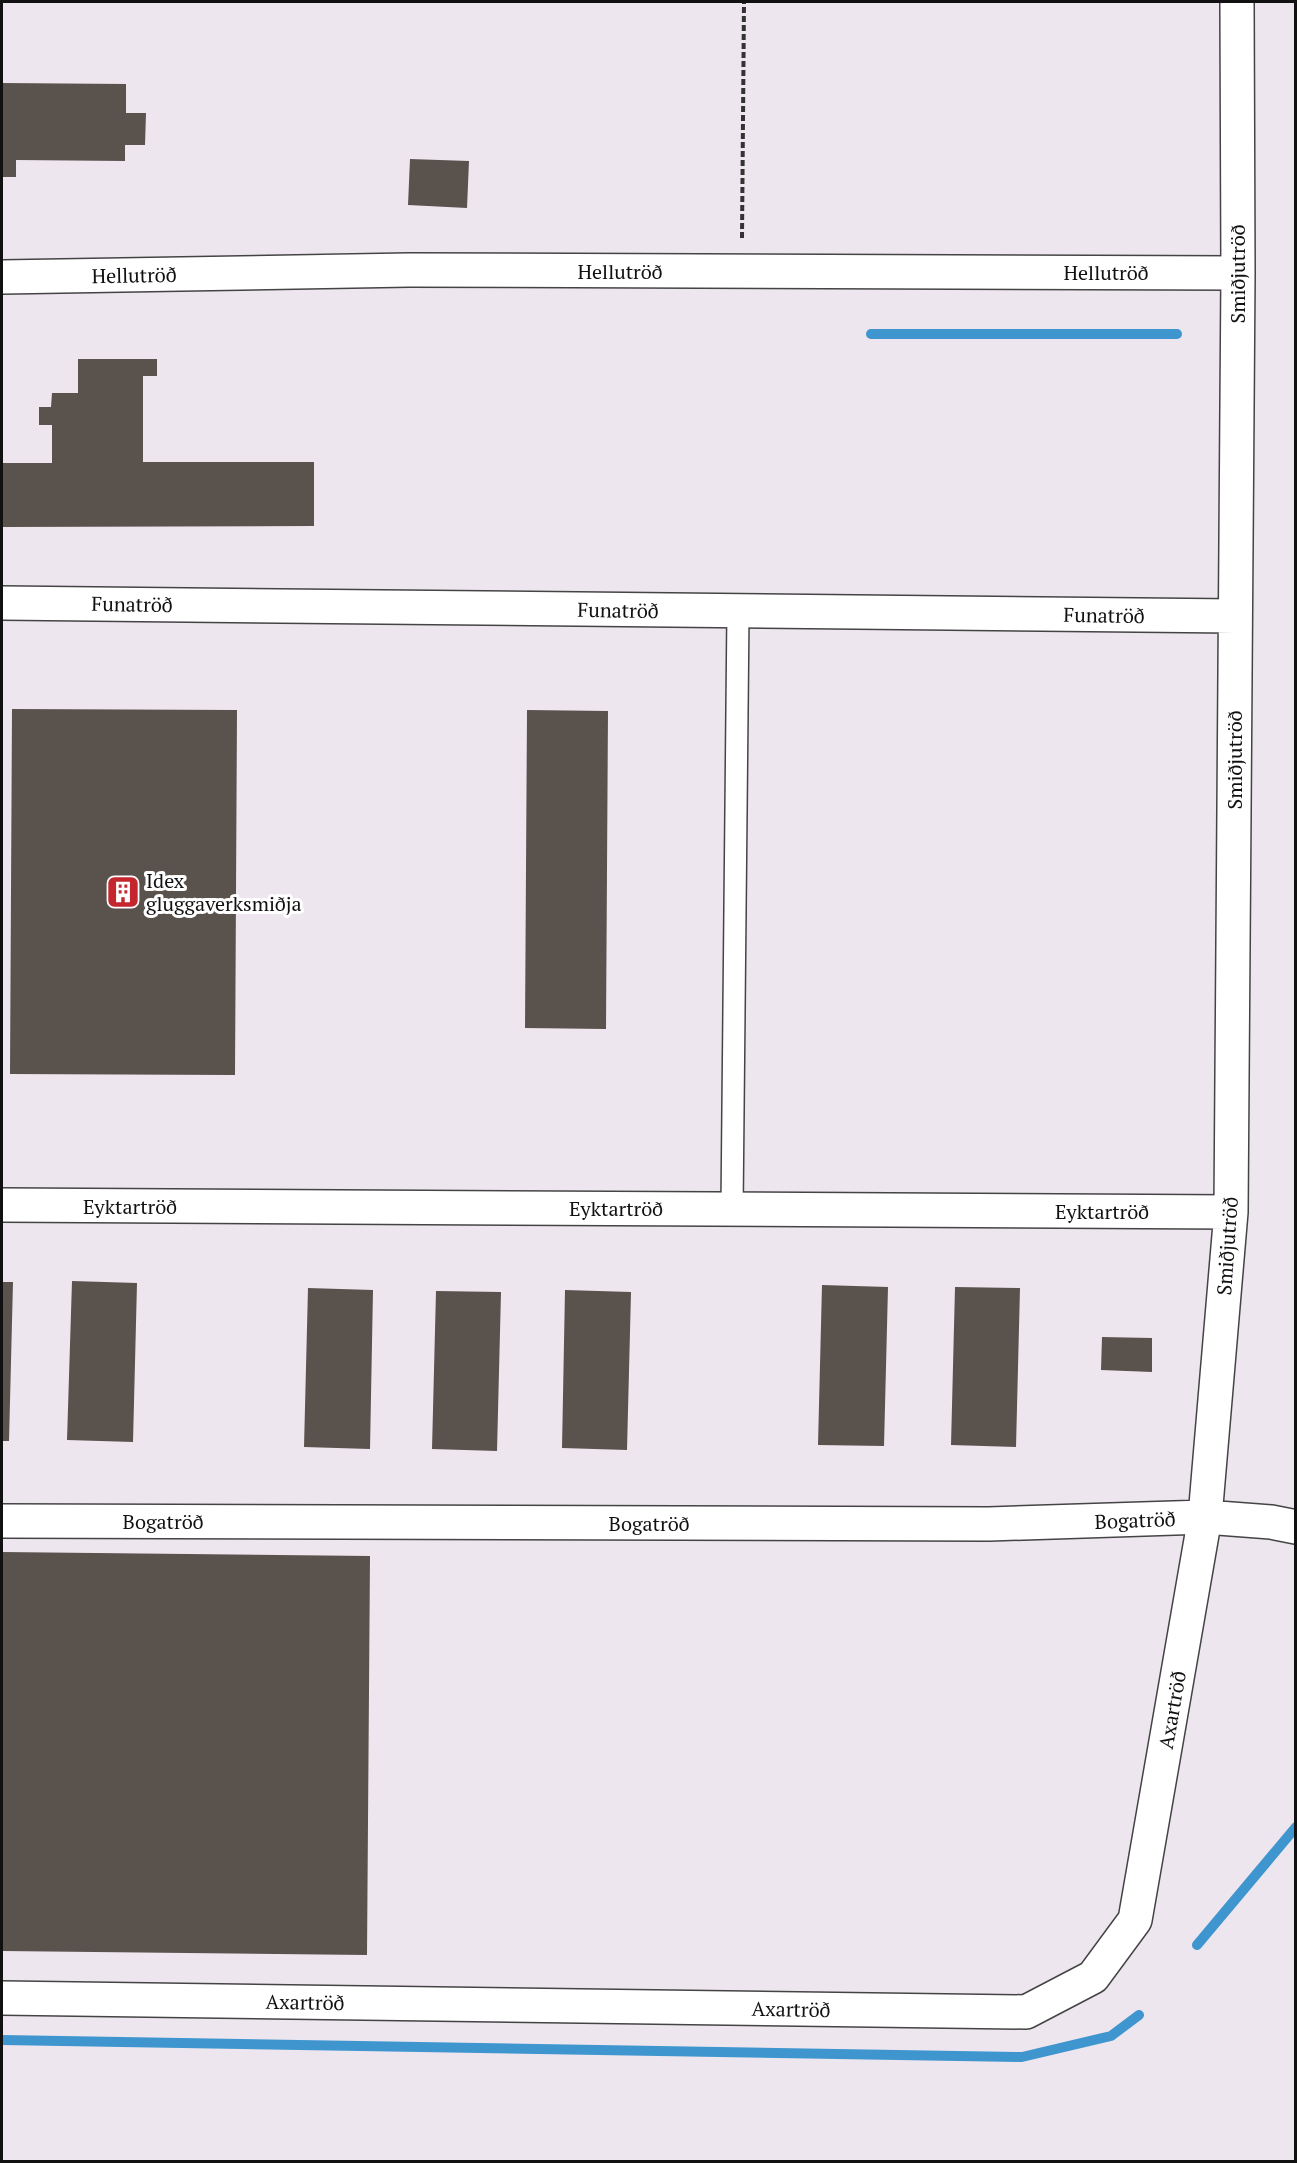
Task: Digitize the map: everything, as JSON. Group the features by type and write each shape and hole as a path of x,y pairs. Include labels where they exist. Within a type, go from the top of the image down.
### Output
{"street":[{"name":"Smiðjutröð","path":"1205,1517 1231,1212 1238,2"},
{"name":"Hellutröð","path":"2,277 409,270 1238,273"},
{"name":"Funatröð","path":"2,603 1235,616"},
{"name":"Eyktartröð","path":"2,1205 1231,1212"},
{"name":"Bogatröð","path":"2,1521 989,1524 1205,1517 1271,1522 1296,1527"},
{"name":"Axartröð","path":"2,1998 1026,2012 1093,1977 1135,1920 1205,1517"}],"lane":[{"path":"732,1209 738,611"}],"path":[{"path":"741,271 744,2"}],"shaded area":[{"path":"2,2 1295,2 1295,2161 2,2161"}],"building":[{"path":"2,83 126,84 126,113 146,113 145,145 125,145 125,161 16,160 16,177 2,177"},
{"path":"410,159 469,161 467,208 408,205"},
{"path":"78,359 157,359 157,376 143,376 143,462 314,462 314,526 2,527 2,463 52,463 52,425 39,425 39,407 51,407 52,393 78,393"},
{"name":"Idex gluggaverksmiðja","path":"12,709 237,710 235,1075 10,1074"},
{"path":"527,710 608,711 606,1029 525,1028"},
{"path":"72,1281 137,1283 133,1442 67,1440"},
{"path":"2,1282 13,1282 9,1441 2,1441"},
{"path":"822,1285 888,1287 884,1446 818,1445"},
{"path":"955,1287 1020,1288 1016,1447 951,1445"},
{"path":"308,1288 373,1290 370,1449 304,1447"},
{"path":"565,1290 631,1292 627,1450 562,1448"},
{"path":"436,1291 501,1292 497,1451 432,1449"},
{"path":"1102,1337 1152,1338 1152,1372 1101,1370"},
{"path":"2,1552 370,1556 367,1955 2,1951"}],"waterway":[{"path":"871,334 1177,334"},
{"path":"1197,1945 1296,1827"},
{"path":"2,2040 1022,2057 1111,2036 1139,2015"}],"place":[{"name":"Idex gluggaverksmiðja","path":"123,892"}]}
